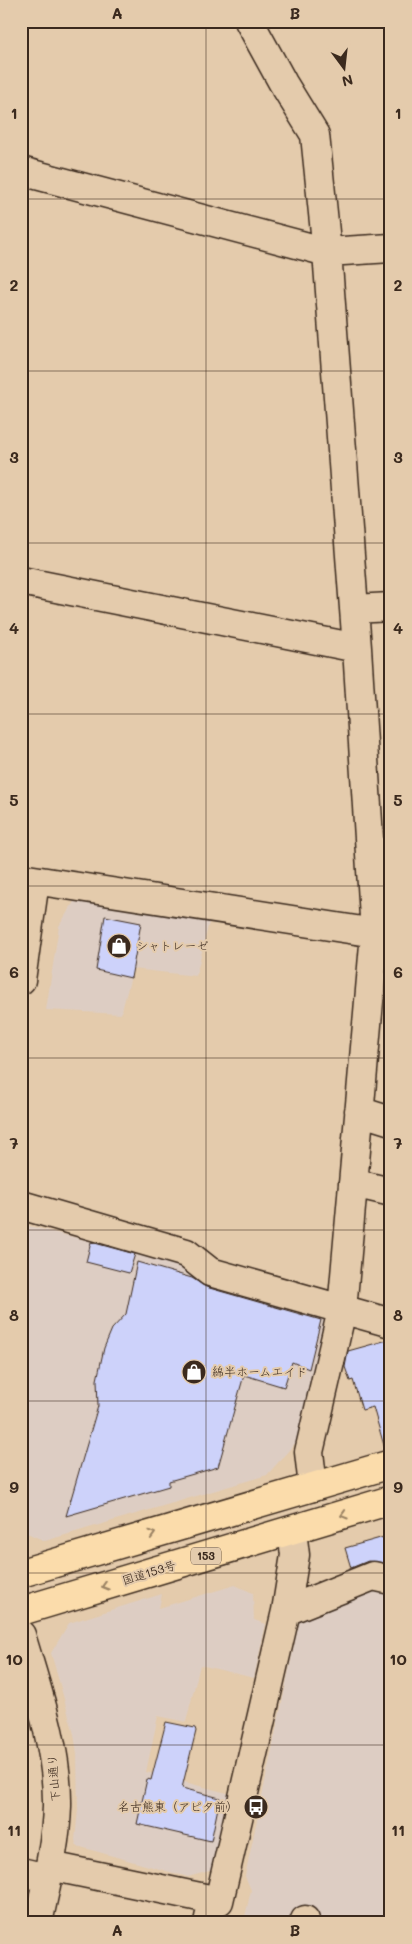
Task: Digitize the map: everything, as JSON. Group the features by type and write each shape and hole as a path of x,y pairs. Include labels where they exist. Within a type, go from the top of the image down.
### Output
{"highway":[{"path":"21,1573 391,1464"},
{"name":"国道153号","path":"21,1610 292,1531 391,1500"}],"street":[{"path":"228,21 283,83"},
{"path":"249,21 283,83 316,135 327,252 357,648 383,934 359,1111 342,1310 309,1452 313,1487"},
{"path":"21,172 327,252 391,248"},
{"path":"21,581 357,648"},
{"path":"354,609 391,607"},
{"path":"21,980 28,880 383,934"},
{"path":"359,1111 391,1121"},
{"path":"352,1183 391,1192"},
{"path":"21,1205 186,1253 210,1272 391,1323"},
{"path":"39,1872 211,1911 219,1901 286,1611 295,1555 292,1531"},
{"path":"286,1611 373,1576 391,1580"},
{"name":"下山通り","path":"21,1635 53,1753 57,1806 39,1872 38,1923"}],"shaded area":[{"path":"75,900 145,903 211,914 196,976 133,969 121,1014 46,1010 59,926"},
{"path":"21,1224 170,1261 333,1312 305,1432 267,1475 45,1541 27,1533 21,1522"},
{"path":"235,1585 253,1593 254,1620 266,1624 254,1678 200,1665 186,1722 158,1716 146,1772 231,1794 213,1870 188,1877 77,1846 75,1840 78,1810 77,1754 74,1734 51,1653 69,1623 162,1594 159,1608"},
{"path":"391,1586 391,1923 254,1923 244,1921 251,1890 245,1876 301,1613 346,1594"}],"building":[{"name":"シャトレーゼ","path":"105,916 141,923 131,978 96,970"},
{"path":"91,1242 135,1254 129,1273 86,1262"},
{"name":"綿半ホームエイド","path":"137,1262 192,1278 206,1287 321,1320 309,1369 292,1362 284,1387 244,1375 218,1467 169,1481 169,1486 66,1516 98,1406 97,1380 104,1348 112,1329 126,1314"},
{"path":"391,1339 391,1449 385,1449 373,1407 362,1410 353,1380 350,1381 345,1367 348,1351"},
{"path":"391,1535 391,1561 385,1563 368,1561 351,1568 345,1548"},
{"path":"166,1722 195,1728 196,1731 182,1788 220,1798 211,1841 137,1824 147,1779 151,1780"}],"place":[{"name":"シャトレーゼ","path":"119,946"},
{"name":"綿半ホームエイド","path":"194,1372"},
{"name":"名古熊東（アピタ前）","path":"256,1807"}]}
